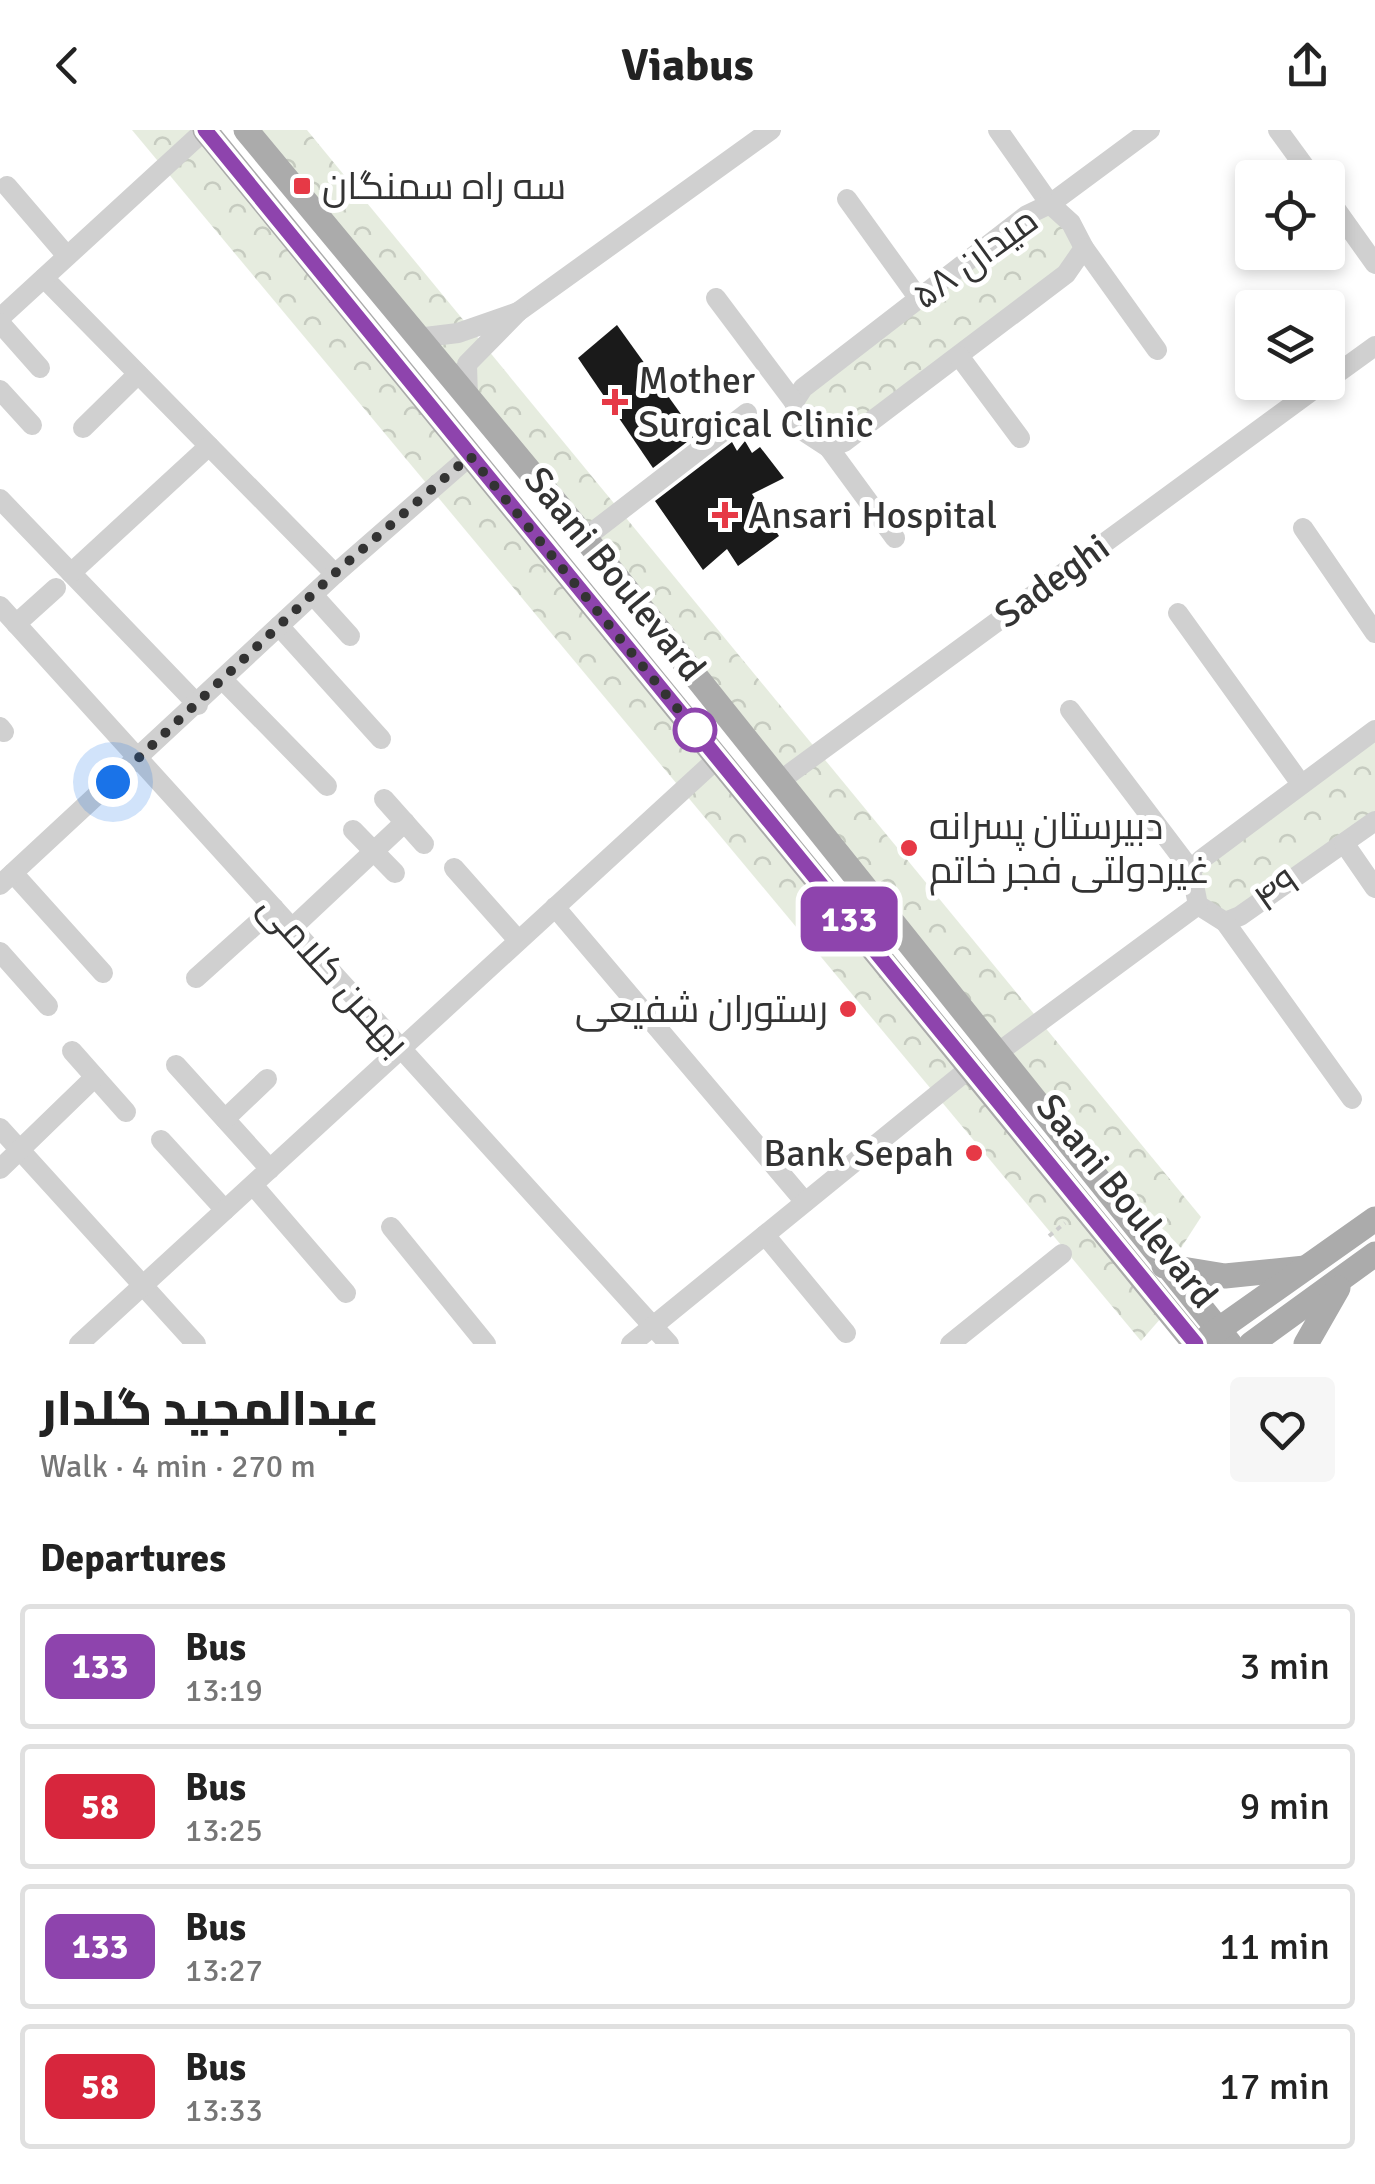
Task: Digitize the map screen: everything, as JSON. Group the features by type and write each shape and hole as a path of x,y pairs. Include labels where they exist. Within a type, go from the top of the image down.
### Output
{"main road":[{"name":"Saani Boulevard","path":"205,130 1084,1208 1211,1340"},
{"name":"Saani Boulevard","path":"246,130 780,780 1164,1266 1211,1340"},
{"path":"470,456 497,433"},
{"path":"1211,1340 1375,1218"},
{"path":"1252,1344 1375,1254"},
{"path":"1164,1266 1224,1276 1305,1268"},
{"path":"1306,1344 1326,1302 1351,1271"}],"street":[{"path":"40,368 0,321 205,130"},
{"path":"468,398 467,364 518,312 771,130"},
{"path":"998,130 1050,204 1150,130"},
{"path":"1278,130 1299,160"},
{"path":"6,186 68,256"},
{"path":"846,199 919,299"},
{"name":"میدان ۵۸","path":"794,402 802,388 1026,214 1050,204 1071,222 1084,248 1066,274 844,442 830,448"},
{"path":"1345,222 1375,264"},
{"path":"1084,248 1157,350"},
{"path":"44,278 334,574"},
{"path":"716,298 794,402 802,430 830,448 895,538"},
{"path":"418,338 458,333 518,312"},
{"name":"Sadeghi","path":"1345,367 1375,346"},
{"path":"959,356 1020,438"},
{"path":"84,428 138,374"},
{"path":"0,390 32,425"},
{"name":"Sadeghi","path":"780,780 1300,400"},
{"path":"585,538 747,412"},
{"path":"71,573 209,446"},
{"path":"103,973 6,879 198,705 334,574 470,456"},
{"path":"0,499 198,705"},
{"path":"1303,528 1375,633"},
{"path":"16,624 56,588"},
{"path":"313,595 350,636"},
{"name":"بهمن کلامی","path":"0,606 668,1344"},
{"path":"1178,614 1302,784"},
{"path":"279,626 381,738"},
{"path":"224,680 327,786"},
{"path":"1070,710 1191,870"},
{"name":"۴۹","path":"1375,730 1191,870 1198,905 1224,922 1240,916 1375,821"},
{"path":"79,1344 718,758"},
{"path":"384,798 424,844"},
{"path":"292,928 405,822"},
{"path":"353,830 395,874"},
{"path":"1344,844 1375,888"},
{"path":"454,868 517,939"},
{"path":"996,1054 1198,905"},
{"path":"556,907 805,1202"},
{"path":"196,978 274,908"},
{"path":"1224,922 1352,1099"},
{"path":"0,952 48,1006"},
{"path":"72,1050 126,1112"},
{"path":"176,1065 270,1169"},
{"path":"631,1344 970,1068"},
{"path":"0,1169 95,1077"},
{"path":"224,1119 267,1079"},
{"path":"0,1128 196,1344"},
{"path":"161,1140 225,1210"},
{"path":"253,1185 346,1293"},
{"path":"390,1226 486,1344"},
{"path":"765,1235 846,1333"},
{"path":"950,1344 1062,1254"}],"path":[{"path":"1062,1254 1049,1236 1084,1208"}],"green space":[{"path":"132,130 205,130 1168,1310 1141,1341"},
{"path":"245,130 307,130 1201,1217 1181,1248 996,1054"},
{"path":"1050,204 1084,248 844,442 803,431 803,387"},
{"path":"1375,730 1375,821 1240,916 1198,905 1202,859"}],"building":[{"path":"617,325 696,435 653,468 578,358"},
{"path":"745,441 752,453 760,447 784,478 752,494 779,536 738,566 727,549 703,570 655,501 732,442 737,451"}],"bus line":[{"name":"133","path":"205,130 1196,1344"}],"place":[{"name":"سه راه سمنگان","path":"302,186"},
{"name":"Mother Surgical Clinic","path":"615,402"},
{"name":"Ansari Hospital","path":"725,515"},
{"name":"دبیرستان پسرانه غیردولتی فجر خاتم","path":"909,848"},
{"name":"رستوران شفیعی","path":"848,1009"},
{"name":"Bank Sepah","path":"974,1153"}],"route":[{"path":"113,782 334,574 470,456 695,730"}]}
